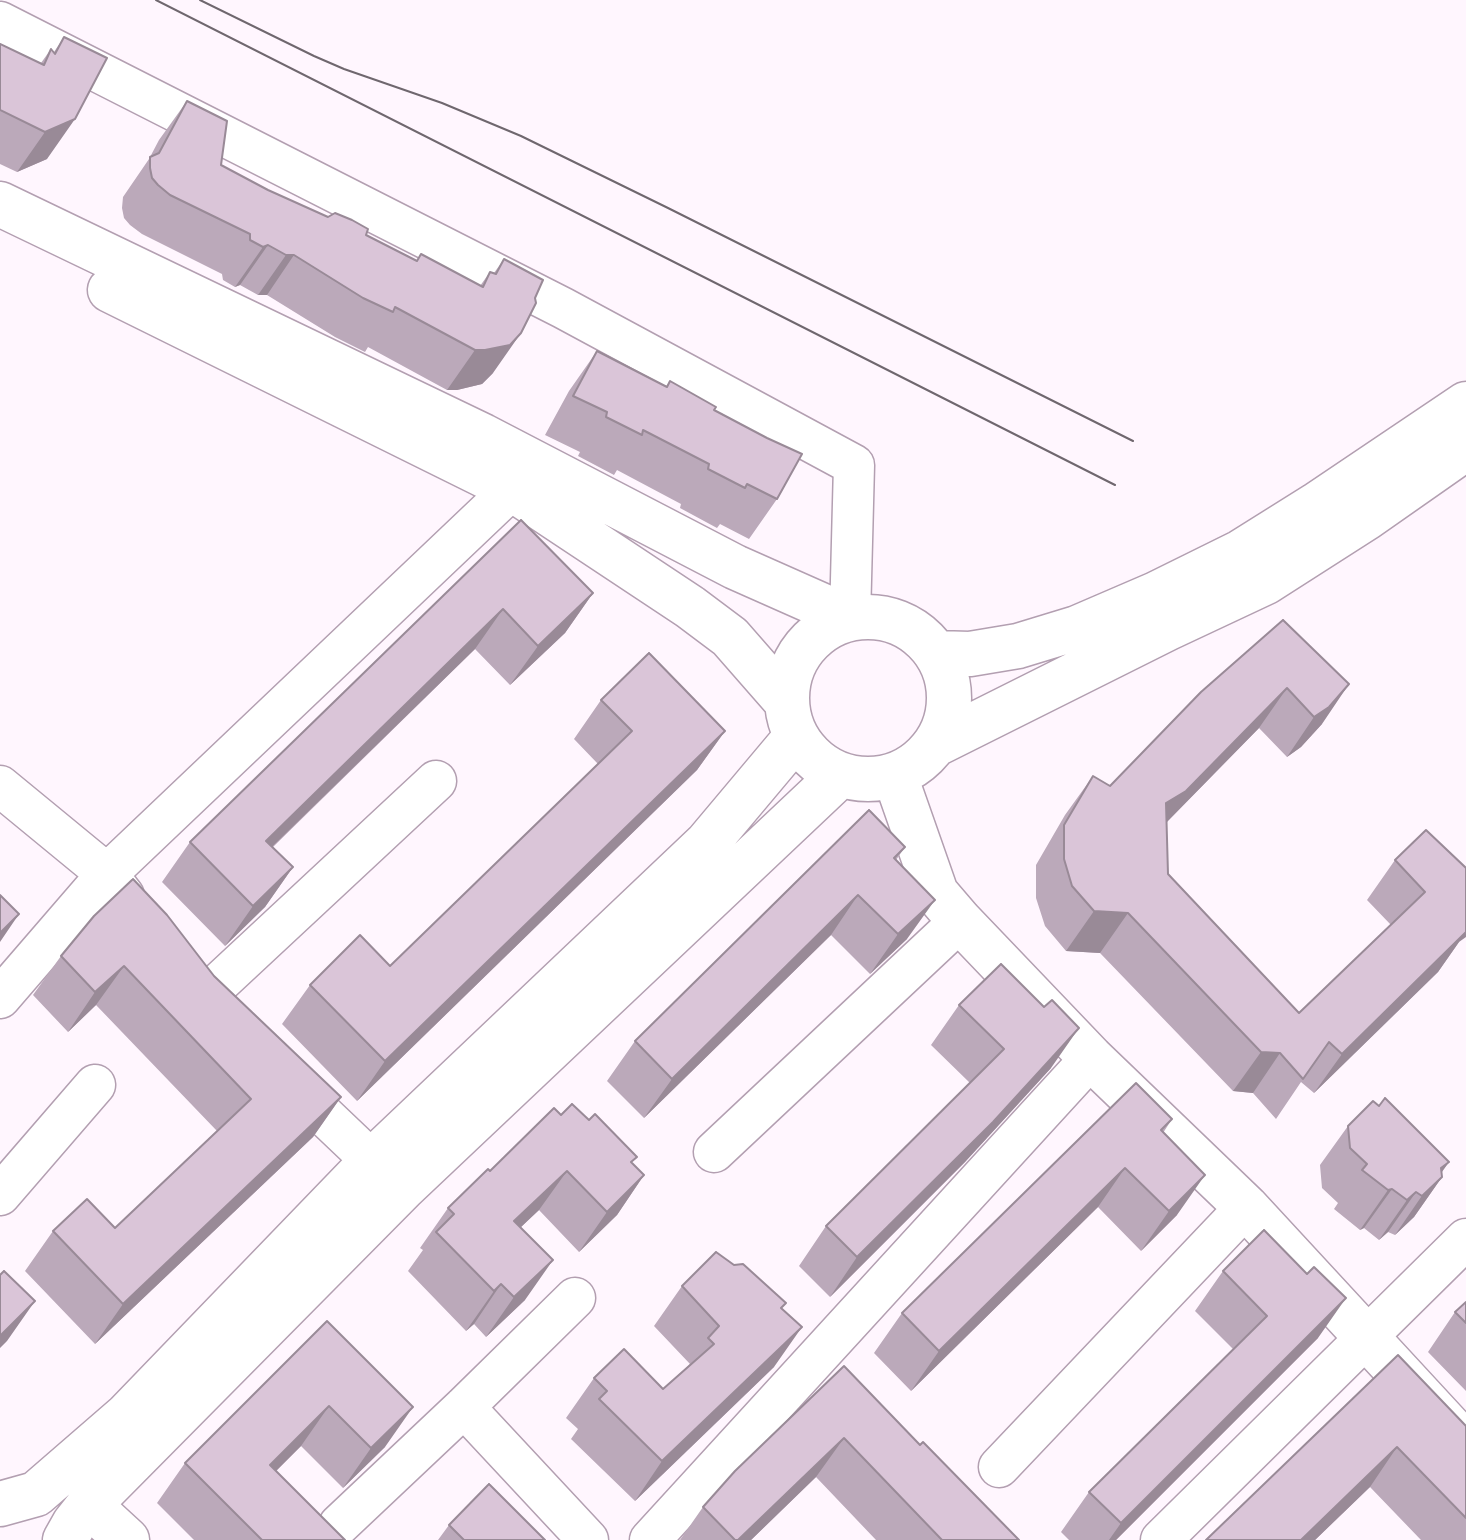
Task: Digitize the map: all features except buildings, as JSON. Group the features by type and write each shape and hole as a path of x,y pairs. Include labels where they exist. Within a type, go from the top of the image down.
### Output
{"street":[{"path":"0,22 563,308 854,465 850,618"},
{"path":"0,204 483,436 735,567 850,618"},
{"path":"0,236 512,489 730,637 791,719 807,753 840,775 868,780 895,776 919,763 936,744 947,720 951,694 944,666 929,642 906,625 879,616 850,618 824,629 803,648 790,673 791,719 707,843 372,1161 126,1416 36,1494 0,1506"},
{"path":"936,653 970,654 1018,646 1077,628 1156,594 1241,552 1466,404"},
{"path":"936,744 1266,582 1366,518 1466,448"},
{"path":"0,998 107,874 512,489"},
{"path":"127,1540 77,1523 403,1188 840,775"},
{"path":"895,776 936,893 1091,1058 1246,1207 1466,1445"},
{"path":"203,998 436,781"},
{"path":"0,786 107,874 145,924"},
{"path":"714,1152 960,921"},
{"path":"259,1053 372,1161"},
{"path":"650,1540 1091,1058"},
{"path":"0,1195 95,1085"},
{"path":"999,1467 1246,1207"},
{"path":"1161,1540 1466,1239"},
{"path":"339,1525 575,1298"},
{"path":"464,1407 588,1540"},
{"path":"0,1506 18,1516 40,1540"}],"tram line":[{"path":"156,0 1115,485"},
{"path":"200,0 344,69 442,103 521,136 1133,441"}]}
